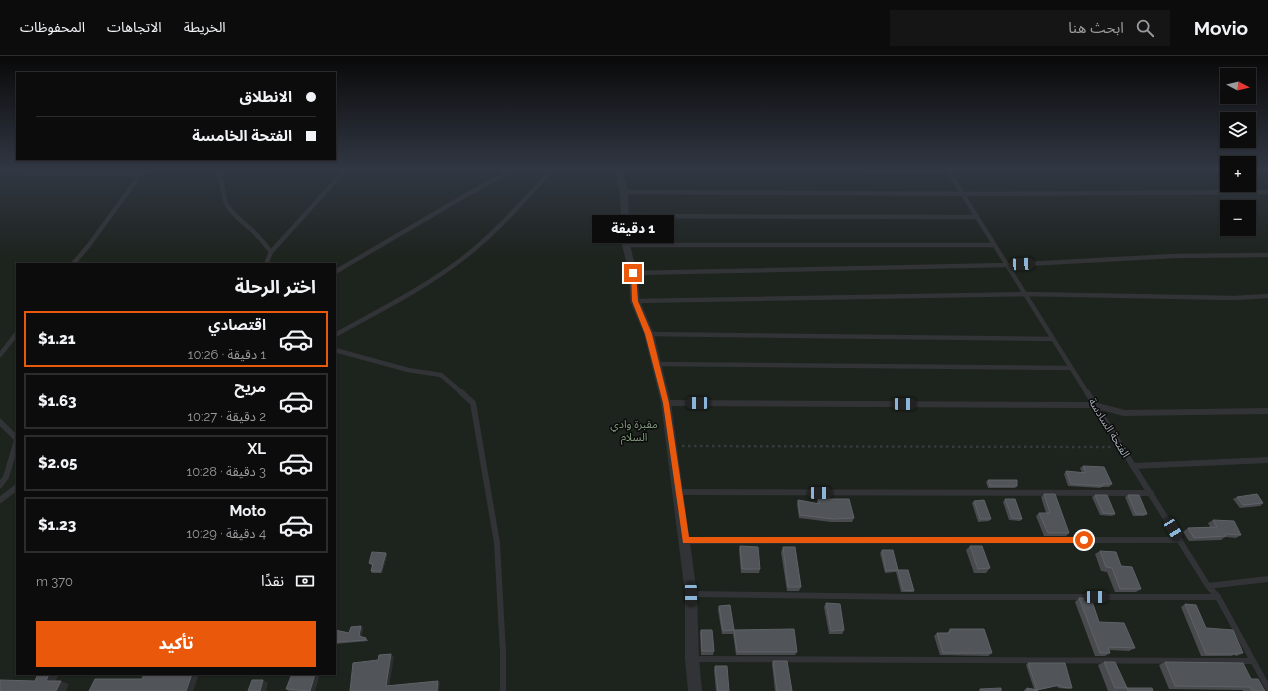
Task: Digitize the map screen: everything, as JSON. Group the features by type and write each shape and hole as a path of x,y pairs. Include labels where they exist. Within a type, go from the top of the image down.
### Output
{"street":[{"path":"625,199 626,245 633,273 635,301 649,334 655,364 666,403 679,492 691,594 692,659 695,691"}],"lane":[{"path":"74,263 123,199"},
{"path":"224,199 231,212 255,232 272,252"},
{"path":"266,263 272,252 320,199"},
{"path":"336,271 460,199"},
{"path":"336,334 431,282 464,257 525,199"},
{"name":"الفتحة السادسة","path":"966,199 1053,338 1070,368 1151,493 1208,586 1218,597 1268,688"},
{"path":"626,216 977,217"},
{"path":"626,245 994,246"},
{"path":"633,273 1007,265 1174,256 1268,255"},
{"path":"635,301 1025,294 1234,298 1268,296"},
{"path":"0,355 16,334"},
{"path":"649,334 1053,338"},
{"path":"336,350 408,370 441,375 473,404 497,544 503,653 503,691"},
{"path":"655,364 1070,368"},
{"path":"666,403 1094,405 1124,413 1268,411"},
{"path":"0,422 16,439"},
{"path":"0,485 6,476 16,443"},
{"path":"1133,466 1268,460"},
{"path":"0,500 16,488"},
{"path":"679,492 1151,493"},
{"path":"685,541 1180,540"},
{"path":"1208,586 1268,579"},
{"path":"691,594 913,597 1218,597"},
{"path":"692,659 1253,661"}],"path":[{"path":"672,446 1121,447"}],"green space":[{"name":"مقبرة وادي السلام","path":"0,199 1268,199 1268,691 0,691"}],"building":[{"path":"1083,466 1104,467 1112,484 1102,484 1103,486 1071,484 1066,471 1086,473"},
{"path":"988,480 1017,480 1017,486 990,486"},
{"path":"1044,494 1055,494 1069,533 1048,533 1039,513 1050,513"},
{"path":"1257,494 1263,503 1243,505 1237,497"},
{"path":"1095,495 1107,495 1115,514 1103,513"},
{"path":"1128,495 1139,495 1147,514 1136,514"},
{"path":"818,499 849,499 854,518 833,519 800,515 798,500 820,504"},
{"path":"1005,499 1015,499 1022,519 1012,518"},
{"path":"984,500 991,519 980,519 974,501"},
{"path":"1213,520 1234,521 1241,535 1225,534 1226,536 1194,538 1188,528 1217,527"},
{"path":"740,546 758,547 760,569 742,569"},
{"path":"970,546 982,546 990,568 978,569"},
{"path":"783,547 795,547 801,587 788,587"},
{"path":"882,550 893,550 898,570 886,571"},
{"path":"1100,551 1116,552 1121,566 1132,567 1141,589 1120,589 1112,568 1106,567"},
{"path":"372,552 386,553 381,571 371,571 373,564 369,563"},
{"path":"898,570 908,570 914,591 903,590"},
{"path":"1079,598 1091,598 1099,622 1124,623 1135,648 1108,647 1110,653 1100,653"},
{"path":"826,603 840,604 844,630 831,631"},
{"path":"1185,604 1196,605 1206,628 1233,630 1243,653 1206,654"},
{"path":"730,605 734,630 723,631 719,606"},
{"path":"361,626 359,636 366,638 366,640 336,642 336,630 349,633 351,627"},
{"path":"794,629 797,652 737,652 734,630"},
{"path":"950,629 984,629 992,653 943,653 937,633 950,633"},
{"path":"701,630 712,630 714,651 702,651"},
{"path":"391,654 386,686 438,681 437,691 350,691 353,663 378,660 379,655"},
{"path":"773,661 787,661 792,691 777,691"},
{"path":"1104,662 1115,662 1127,688 1115,688"},
{"path":"1165,662 1243,663 1251,679 1258,679 1265,691 1252,691 1250,687 1175,686"},
{"path":"1028,663 1065,663 1072,688 1061,687 1060,685 1037,690"},
{"path":"715,666 727,666 729,691 718,691"},
{"path":"38,675 49,675 46,681 61,681 56,691 0,691 0,680 35,681"},
{"path":"144,675 192,675 186,691 89,691 95,679 142,679"},
{"path":"292,675 315,675 310,691 286,689"},
{"path":"252,680 263,680 260,691 248,691"},
{"path":"1001,688 1001,691 980,691 980,689"},
{"path":"1027,688 1037,690 1038,691 1027,691"},
{"path":"1127,688 1152,688 1153,691 1128,691"}],"route":[{"path":"633,273 635,301 649,334 655,364 666,403 685,541 1084,540"}]}
